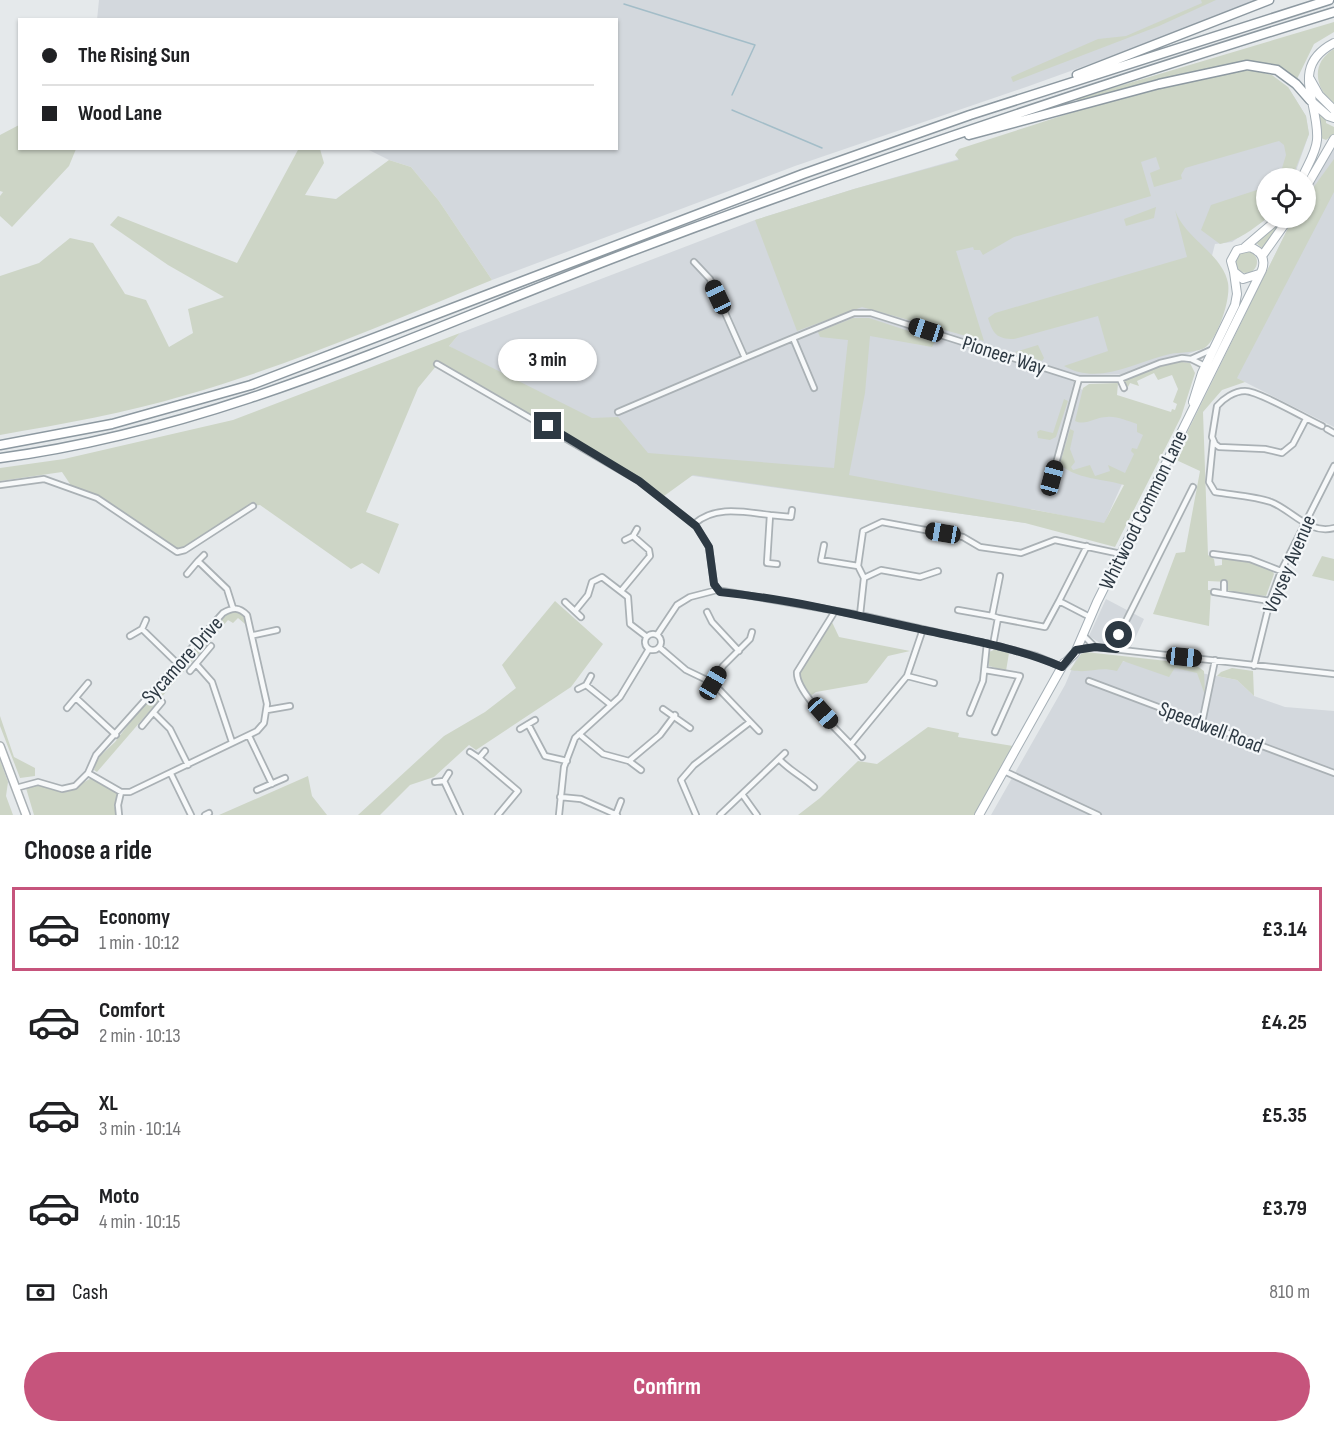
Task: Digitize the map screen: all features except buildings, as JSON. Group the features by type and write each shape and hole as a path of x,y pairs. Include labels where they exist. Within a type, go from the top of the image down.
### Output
{"highway":[{"path":"0,445 112,424 251,385 675,221 970,115 1269,0"},
{"path":"970,115 1329,0"},
{"path":"0,458 143,430 268,393 335,369 659,240 894,155 1152,69 1334,12"},
{"path":"894,155 1159,84 1247,65 1276,70 1296,84 1310,100"}],"main road":[{"path":"1306,168 1317,142 1309,78 1317,57 1334,43"},
{"path":"1309,78 1319,95 1334,110"},
{"path":"1310,100 1321,111 1334,118"},
{"path":"1316,170 1334,139"},
{"path":"1245,247 1255,248 1262,256 1264,266 1259,274 1243,279 1234,272 1232,257 1237,250 1245,247 1267,228"},
{"path":"1262,256 1282,228"},
{"name":"Whitwood Common Lane","path":"1188,418 1202,368 1235,305 1237,294 1234,272"},
{"name":"Whitwood Common Lane","path":"979,815 1062,666 1080,643 1097,602 1220,358 1259,274"},
{"name":"Whitwood Common Lane","path":"1080,643 1088,616 1097,602"},
{"path":"0,746 26,815"}],"street":[{"path":"694,262 710,279 745,358"},
{"name":"Pioneer Way","path":"618,412 854,313 871,312 1079,379 1120,379 1171,359 1191,359 1214,348"},
{"path":"793,338 814,388"},
{"path":"1191,359 1202,368 1212,365 1220,358"},
{"path":"437,364 639,481 694,524 709,547 714,584 717,590"},
{"path":"1052,478 1079,379"},
{"path":"1120,379 1124,388"},
{"path":"1334,433 1258,395 1242,391 1226,398 1217,406 1209,482 1211,490 1218,493 1270,501 1304,524 1326,530 1334,528"},
{"path":"1213,441 1219,447 1265,449 1282,453 1293,444 1306,419"},
{"name":"Voysey Avenue","path":"1254,666 1270,601 1281,571 1334,466"},
{"path":"0,485 44,479 97,498 177,552 185,550 253,506"},
{"path":"1116,649 1119,635 1193,490"},
{"path":"694,524 703,517 724,511 791,517 792,510"},
{"path":"770,515 767,563 777,564"},
{"path":"860,615 864,578 858,566 863,531 882,522 963,537 980,547 1021,553 1055,540 1121,554"},
{"path":"625,540 633,536 637,529"},
{"path":"621,591 650,556 649,550 633,536"},
{"path":"819,569 824,545"},
{"path":"958,610 1045,627 1087,546"},
{"path":"1213,554 1250,559 1281,571"},
{"path":"187,574 204,555"},
{"path":"821,560 858,566"},
{"path":"198,561 227,589 233,608"},
{"path":"864,578 881,570 920,577 939,571"},
{"path":"992,616 1000,576"},
{"path":"575,611 588,595 592,582 598,577 606,579 629,600 630,624 647,637"},
{"path":"1224,583 1224,593"},
{"path":"647,637 657,634 677,605 690,597 717,590 860,615 990,644 1036,656 1062,666"},
{"path":"1214,592 1270,601"},
{"path":"1059,601 1088,616"},
{"path":"565,602 581,617"},
{"name":"Sycamore Drive","path":"16,788 38,782 56,788 69,789 88,774 96,755 224,612 233,608 241,609 247,615 254,635 267,710"},
{"path":"835,611 797,672 797,681 806,695 862,757"},
{"path":"707,612 712,622 739,651"},
{"path":"970,713 985,670 998,618"},
{"path":"130,636 142,628 146,620"},
{"path":"142,628 178,664"},
{"path":"851,744 907,676 923,629"},
{"path":"254,635 277,630"},
{"path":"713,683 723,666 750,639 752,632"},
{"path":"657,634 661,640 660,647"},
{"path":"647,637 645,645 649,649"},
{"path":"1080,643 1095,647"},
{"path":"1080,643 1095,647 1334,674"},
{"path":"190,671 211,646"},
{"path":"559,815 567,761 579,734 620,697 649,649 660,647"},
{"path":"660,647 686,670 713,683 759,731"},
{"path":"1202,723 1215,660"},
{"path":"196,664 212,682 232,742"},
{"path":"985,670 1020,676 995,732"},
{"path":"578,689 586,685 591,676"},
{"path":"907,676 934,683"},
{"name":"Speedwell Road","path":"1089,681 1334,773"},
{"path":"67,708 88,683"},
{"path":"586,685 611,705"},
{"path":"76,698 116,735"},
{"path":"142,726 162,702"},
{"path":"88,774 121,792 142,788 232,742 249,736 264,723 267,710 290,706"},
{"path":"663,709 690,728"},
{"path":"154,713 170,729 188,765"},
{"path":"629,761 660,735 675,716"},
{"path":"520,729 535,720"},
{"path":"696,815 681,780 694,765 750,722"},
{"path":"528,724 545,756 567,761"},
{"path":"579,734 603,754 629,761 641,770"},
{"path":"249,736 272,784"},
{"path":"479,758 485,751"},
{"path":"471,752 520,793 498,815"},
{"path":"720,815 785,753"},
{"path":"779,759 790,771 801,775 814,787"},
{"path":"1004,771 1098,815"},
{"path":"444,781 449,773"},
{"path":"171,774 191,815"},
{"path":"257,790 285,778"},
{"path":"435,782 444,781"},
{"path":"444,781 460,815"},
{"path":"119,815 118,805 121,792"},
{"path":"742,794 757,815"},
{"path":"560,796 581,799 617,815 621,801"}],"shaded area":[{"path":"99,0 1258,0 1168,36 1029,86 795,166 492,280 439,201 411,167 369,150 618,150 618,18 97,18"},
{"path":"1288,87 1306,116 1309,134 1297,168 1256,168 1256,226 1232,242 1215,244 1204,287 1192,296 1196,351 1137,374 1092,375 1072,386 1153,415 1104,524 1031,509 1026,523 651,470 449,346 460,333 755,220 959,159"},
{"path":"1334,148 1334,427 1219,369 1288,228 1316,228 1316,178"},
{"path":"1106,599 1144,619 1131,647 1100,643 1089,636"},
{"path":"1077,657 1130,662 1169,676 1175,668 1237,680 1254,696 1285,707 1334,711 1334,815 991,815 1065,685"}],"green space":[{"path":"1201,0 1216,0 1159,26 1013,82 1011,77 1098,39 1126,36 1202,3"},
{"path":"1334,22 1334,32 1314,44 1297,79 1270,65 1239,63 1082,100 1072,100"},
{"path":"1334,49 1334,104 1319,84 1318,69 1321,61"},
{"path":"1251,70 1272,75 1288,87 1306,116 1309,134 1296,168 1282,168 1286,155 1284,145 1279,141 1185,168 1181,175 1182,179 1154,187 1150,173 1160,169 1156,157 1141,162 1151,196 1014,237 983,255 980,250 974,250 973,247 956,251 984,341 862,307 797,331 755,220 854,189 959,160 955,155 959,149 1104,103 1214,76"},
{"path":"1319,114 1326,119 1326,123 1334,127 1334,134 1326,140 1321,138"},
{"path":"18,126 18,150 76,150 69,166 12,227 0,216 0,196 3,192 0,191 0,135"},
{"path":"298,150 320,150 324,163 305,195 336,199 389,160 411,167 439,201 492,280 341,342 225,383 117,413 0,435 0,276 39,263 70,238 93,243 125,294 146,300 169,347 193,333 188,309 224,297 168,265 110,225 118,216 237,263"},
{"path":"1334,159 1334,192 1316,227 1316,184"},
{"path":"1256,190 1256,226 1233,240 1220,244 1201,230 1211,205"},
{"path":"1156,207 1154,218 1126,226 1124,219"},
{"path":"1175,210 1187,229 1219,263 1228,283 1228,298 1223,317 1215,335 1206,347 1170,354 1117,370 1090,374 1077,372 1064,366 1108,351 1098,316 1014,339 1000,337 994,332 988,318 995,313 1187,257"},
{"path":"1272,228 1277,228 1262,248 1256,243"},
{"path":"1288,228 1315,228 1237,378 1245,382 1222,390 1203,412 1208,555 1214,559 1215,566 1222,565 1222,559 1227,555 1271,568 1274,574 1266,596 1230,593 1227,589 1228,582 1208,581 1208,590 1211,590 1209,626 1153,614 1176,553 1185,552 1200,471 1174,459"},
{"path":"1246,251 1254,254 1257,262 1254,270 1246,273 1238,270 1235,262 1238,254"},
{"path":"853,318 869,318 936,340 932,347 870,336 865,393 849,475 1104,523 1124,485 1081,476 1060,464 1070,429 1074,431 1070,449 1075,462 1071,467 1073,470 1090,465 1095,476 1110,471 1108,465 1125,473 1134,454 1131,451 1132,448 1137,449 1143,435 1137,432 1137,424 1118,418 1103,417 1083,422 1075,421 1083,388 1089,384 1118,383 1117,395 1171,412 1172,409 1175,410 1177,404 1173,402 1178,389 1172,375 1158,380 1154,373 1137,381 1139,386 1130,383 1128,387 1123,380 1175,361 1190,363 1195,373 1181,417 1115,547 1025,523 693,475 664,496 437,365 418,388 366,512 399,524 379,574 362,563 351,569 260,505 253,506 177,552 101,501 72,487 62,472 0,481 0,468 64,459 233,420 460,333 449,346 592,418 618,417 648,453 834,468 848,340 820,337 818,332"},
{"path":"1038,345 1044,358 1042,361 1015,352"},
{"path":"1064,399 1068,401 1056,437 1050,440 1038,438 1037,432 1040,430 1053,433"},
{"path":"1322,556 1334,559 1334,581 1312,576"},
{"path":"555,601 603,644 571,687 476,750 469,745 434,777 410,785 380,815 358,815 444,736 485,712 516,688 502,665"},
{"path":"234,611 245,616 251,629 238,618 233,623 228,620 97,772 94,770 97,759 115,742 138,712 228,612"},
{"path":"831,620 839,637 910,651 888,656 867,683 816,692 809,697 797,677 797,672"},
{"path":"996,649 1009,653 1006,671 989,666 989,652"},
{"path":"1086,652 1194,664 1204,671 1205,695 1197,673 1175,668 1169,677 1123,661 1117,671 1070,670 1081,654"},
{"path":"1232,668 1253,671 1254,696 1237,680 1217,676"},
{"path":"0,716 14,757 35,768 35,776 20,778 0,726"},
{"path":"928,727 959,733 958,737 1013,746 974,815 798,815 820,798 858,761 877,764"},
{"path":"0,760 8,782 6,796 13,815 0,815"},
{"path":"308,776 312,796 327,815 219,815"},
{"path":"93,777 118,794 114,806 119,815 34,815 26,788 38,785 67,792"}],"waterway":[{"path":"624,4 755,45 732,95"},
{"path":"732,110 822,148"}],"route":[{"path":"548,426 639,481 696,526 709,547 714,584 720,592 860,615 987,643 1036,656 1062,667 1076,650 1085,647 1116,649 1119,635"}]}
